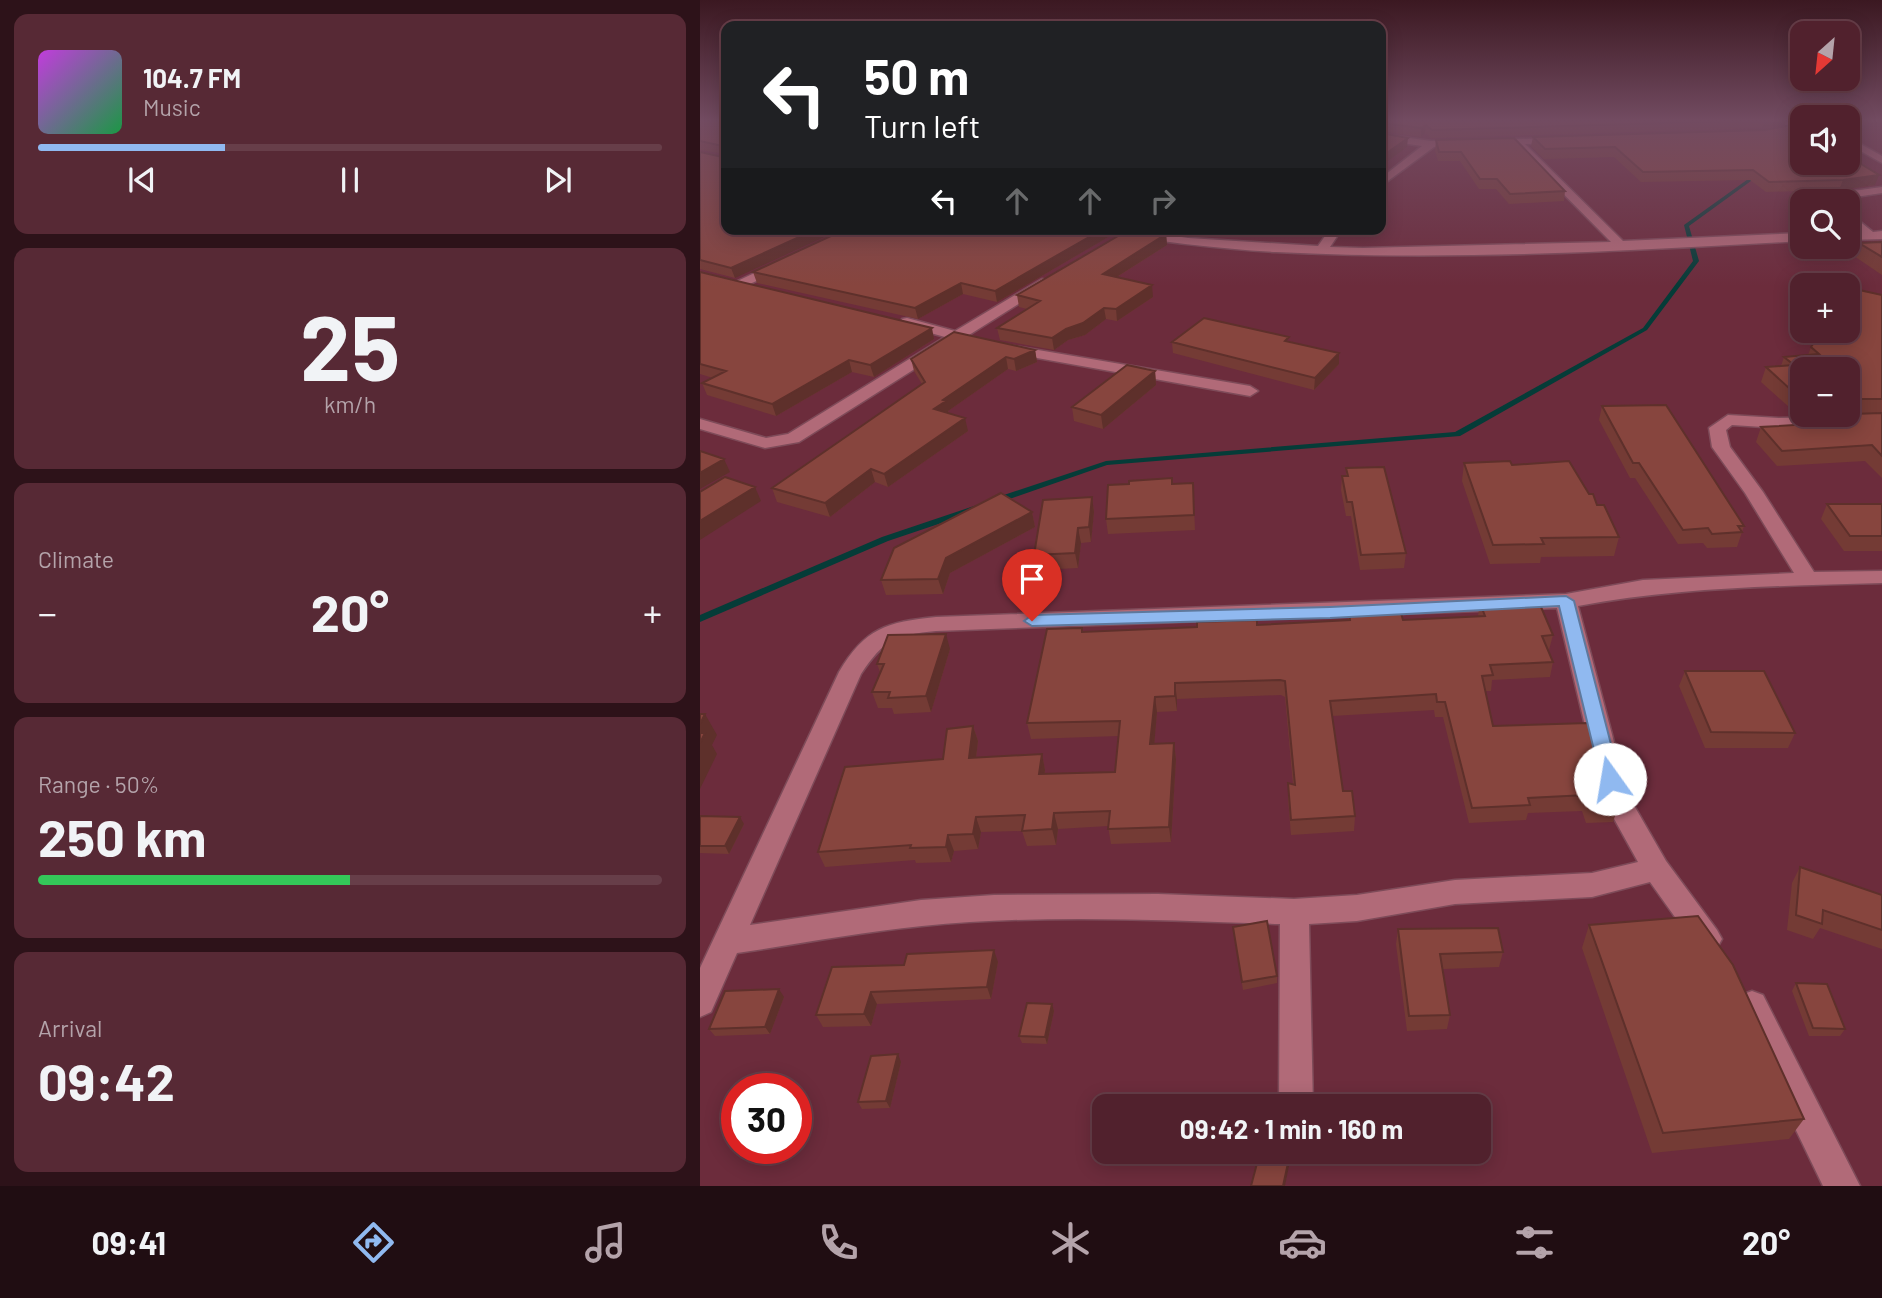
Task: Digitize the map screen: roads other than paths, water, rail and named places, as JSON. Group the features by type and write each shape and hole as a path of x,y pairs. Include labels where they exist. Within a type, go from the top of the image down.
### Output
{"street":[{"path":"1550,175 1619,244"},
{"path":"1860,193 1882,190"},
{"path":"1860,224 1876,235"},
{"path":"1103,248 1125,235"},
{"path":"1152,235 1217,244 1322,249 1486,249 1790,238"},
{"path":"1322,249 1332,235"},
{"path":"757,290 730,283 794,259"},
{"path":"700,424 765,443 793,438 1056,275"},
{"path":"888,318 1029,353 1250,391"},
{"path":"1808,579 1754,492 1721,447 1717,428 1728,420 1882,421"},
{"path":"700,1002 850,672 866,648 884,632 936,624 1316,613 1566,601 1643,587 1882,577"},
{"path":"1566,601 1615,797 1656,869 1733,973 1842,1186"},
{"path":"728,941 921,913 993,908 1158,907 1294,912 1357,908 1455,892 1592,885 1656,869"},
{"path":"1294,912 1296,1094"}],"waterway":[{"path":"998,500 1106,463 1457,434 1645,329 1696,261 1686,226 1757,175"},
{"path":"700,619 885,539 977,508"}]}
